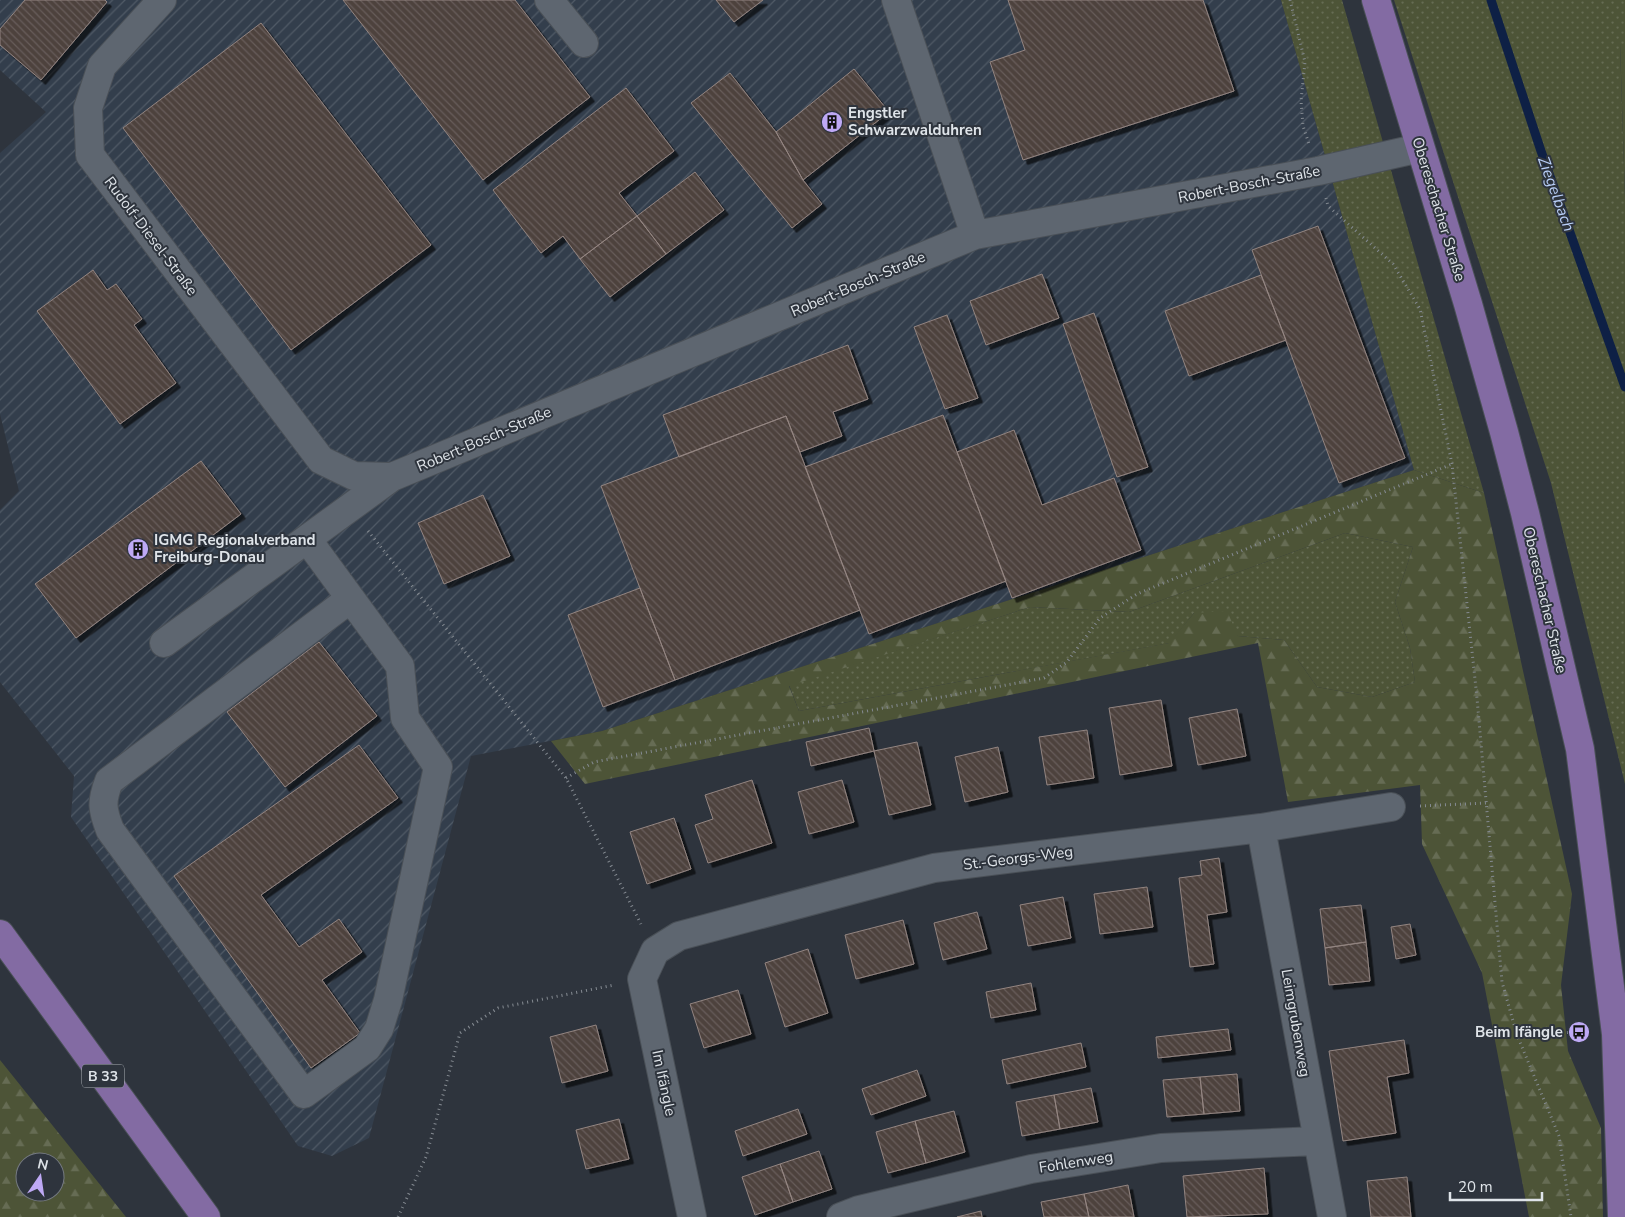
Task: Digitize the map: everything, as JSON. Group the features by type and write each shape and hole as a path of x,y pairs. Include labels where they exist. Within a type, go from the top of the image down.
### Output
{"main road":[{"name":"Obereschacher Straße","path":"1376,0 1468,304 1504,432 1528,522 1580,749 1616,1034 1622,1217"},
{"name":"B 33","path":"0,934 206,1217"}],"street":[{"name":"Rudolf-Diesel-Straße","path":"162,0 102,66 88,108 90,155 321,460"},
{"path":"549,0 584,43"},
{"path":"896,0 975,235"},
{"name":"Robert-Bosch-Straße","path":"321,460 354,476 392,477 975,235 1318,171 1420,148"},
{"path":"164,643 392,477"},
{"path":"307,540 400,666 405,718 438,767 388,1000 379,1029 367,1048 304,1094 110,830 103,812 102,799 109,781 350,599"},
{"name":"St.-Georgs-Weg","path":"655,951 679,936 934,868 1261,828 1391,807"},
{"name":"Leimgrubenweg","path":"1261,828 1332,1217"},
{"path":"642,979 655,951"},
{"name":"Im Ifängle","path":"642,979 692,1217"},
{"name":"Fohlenweg","path":"841,1217 869,1208 1049,1166 1161,1148 1318,1141"}],"path":[{"path":"1290,0 1305,62 1301,101 1303,126"},
{"path":"1328,206 1393,264 1420,309 1452,464 1502,982 1518,1034 1559,1136 1571,1217"},
{"path":"566,778 594,762 1044,678 1067,662 1100,618 1136,594 1452,464"},
{"path":"349,507 566,778 655,951"},
{"path":"1391,807 1486,803"},
{"path":"398,1217 426,1156 460,1033 498,1008 642,979"},
{"path":"1518,1034 1579,1032"}],"shaded area":[{"path":"0,0 1281,0 1414,470 602,731 471,756 369,1138 332,1156 298,1146 71,817 74,776 0,682 0,510 19,491 0,414 0,153 46,112 0,70"}],"green space":[{"path":"1281,0 1342,0 1484,493 1414,470"},
{"path":"1394,0 1625,0 1625,44 1620,44 1625,197 1625,784 1551,483"},
{"path":"1620,44 1625,44 1625,197"},
{"path":"1414,470 1484,493 1572,894 1561,985 1568,1051 1601,1128 1603,1217 1529,1217 1482,973 1422,844 1420,785 1288,802 1258,643 585,784 551,741 602,731","holes":["1345,533 1413,547 1395,602 1410,648 1415,682 1372,697 1317,687 1284,640 1238,636 1227,611 1194,613 1169,643 799,711 789,686 1030,607 1129,612"]},
{"path":"1345,533 1413,547 1395,602 1410,648 1415,682 1372,697 1317,687 1284,640 1238,636 1194,613 1170,643 799,711 789,685 1030,607 1129,612"},
{"path":"0,1060 126,1217 0,1217"}],"building":[{"path":"25,0 105,0 107,2 41,80 0,45 0,29"},
{"path":"343,0 515,0 590,97 483,180"},
{"path":"716,0 763,0 734,22"},
{"path":"1008,0 1203,0 1234,91 1023,160 990,62 1025,50"},
{"path":"261,23 431,245 291,350 123,128"},
{"name":"Engstler Schwarzwalduhren","path":"854,69 889,112 803,180 776,132"},
{"path":"730,73 776,132 803,180 822,204 792,228 691,103"},
{"path":"626,88 674,151 619,193 637,216 580,259 563,236 541,253 493,190"},
{"path":"695,172 724,210 666,254 637,216"},
{"path":"637,216 666,254 610,297 580,259"},
{"path":"1318,226 1405,458 1339,483 1252,250"},
{"path":"93,270 107,290 116,284 142,319 134,325 176,383 120,424 37,311"},
{"path":"1042,274 1059,318 986,345 970,301"},
{"path":"1261,275 1286,340 1189,376 1165,311"},
{"path":"1094,313 1148,467 1117,477 1063,324"},
{"path":"947,315 978,398 945,409 914,327"},
{"path":"848,345 868,399 833,412 842,436 800,452 786,416 679,457 663,415"},
{"path":"943,415 1006,581 869,634 805,467"},
{"path":"786,416 860,610 675,680 601,486"},
{"path":"1014,430 1042,505 1114,478 1141,550 1012,598 957,452"},
{"name":"IGMG Regionalverband Freiburg-Donau","path":"201,461 241,514 76,638 35,584"},
{"path":"483,495 510,556 444,584 418,523"},
{"path":"640,588 675,680 603,707 568,615"},
{"path":"319,642 377,716 285,787 227,712"},
{"path":"1161,700 1172,766 1120,775 1109,708"},
{"path":"1237,709 1246,756 1198,765 1189,718"},
{"path":"869,728 874,751 811,766 806,742"},
{"path":"1087,730 1094,778 1047,785 1039,737"},
{"path":"917,742 931,805 889,815 874,751"},
{"path":"359,745 398,798 261,895 299,947 339,919 362,952 322,980 360,1033 311,1068 174,876"},
{"path":"998,747 1008,792 965,802 955,757"},
{"path":"752,780 772,843 708,863 695,825 713,819 705,795"},
{"path":"842,780 854,822 809,834 798,792"},
{"path":"674,818 691,869 647,884 630,832"},
{"path":"1219,858 1227,912 1207,915 1214,964 1190,967 1179,878 1202,875 1200,861"},
{"path":"1147,887 1153,927 1100,934 1094,894"},
{"path":"1063,897 1071,938 1028,946 1020,905"},
{"path":"1361,905 1366,942 1325,948 1320,909"},
{"path":"977,912 987,949 943,960 934,923"},
{"path":"903,920 914,964 856,979 845,935"},
{"path":"1410,924 1416,955 1396,959 1391,927"},
{"path":"1366,942 1370,981 1329,985 1325,948"},
{"path":"808,949 828,1013 785,1027 765,963"},
{"path":"1031,983 1036,1010 991,1018 986,992"},
{"path":"738,990 751,1034 704,1048 690,1004"},
{"path":"596,1025 608,1071 562,1083 550,1037"},
{"path":"1228,1029 1231,1050 1158,1058 1156,1037"},
{"path":"1404,1040 1409,1073 1387,1077 1396,1133 1343,1141 1329,1051"},
{"path":"1081,1043 1086,1067 1007,1084 1002,1060"},
{"path":"917,1070 926,1096 871,1115 862,1089"},
{"path":"1237,1074 1240,1111 1204,1114 1200,1077"},
{"path":"1200,1077 1204,1114 1167,1117 1163,1080"},
{"path":"1091,1088 1098,1122 1060,1129 1054,1095"},
{"path":"1054,1095 1060,1129 1022,1136 1016,1102"},
{"path":"798,1109 807,1134 743,1156 735,1131"},
{"path":"954,1111 965,1152 926,1163 915,1121"},
{"path":"619,1119 629,1159 586,1169 576,1130"},
{"path":"915,1121 926,1163 888,1173 876,1132"},
{"path":"819,1151 832,1189 793,1202 780,1164"},
{"path":"780,1164 793,1202 755,1215 742,1177"},
{"path":"1264,1168 1268,1214 1187,1217 1183,1176"},
{"path":"1407,1177 1411,1217 1371,1217 1367,1181"},
{"path":"1128,1185 1134,1217 1089,1217 1084,1194"},
{"path":"1084,1194 1089,1217 1044,1217 1041,1202"},
{"path":"981,1211 982,1217 957,1217"}],"waterway":[{"name":"Ziegelbach","path":"1491,0 1541,151 1625,387"}],"place":[{"name":"Engstler Schwarzwalduhren","path":"832,122"},
{"name":"IGMG Regionalverband Freiburg-Donau","path":"138,549"},
{"name":"Beim Ifängle","path":"1579,1032"}]}
